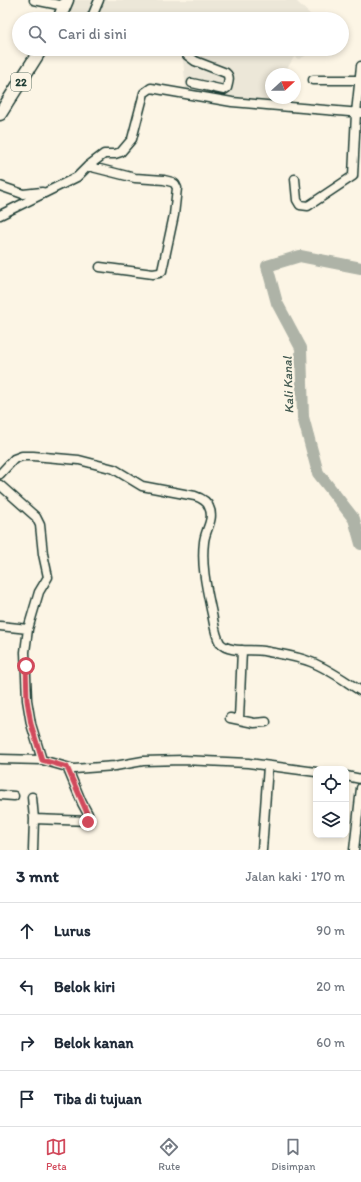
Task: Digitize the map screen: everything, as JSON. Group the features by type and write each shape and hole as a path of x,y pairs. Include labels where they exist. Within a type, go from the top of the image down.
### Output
{"highway":[{"name":"22","path":"0,114 37,56"}],"street":[{"path":"34,0 66,3"},
{"path":"94,12 99,0"},
{"path":"188,56 195,61 226,73 229,79 227,88 224,90 192,83"},
{"path":"295,179 297,200 300,205 303,206 311,204 353,176 361,66"},
{"path":"313,80 360,80"},
{"path":"0,215 77,177 88,166 104,154 115,154 121,152 132,139 144,93 151,88 232,102 358,113"},
{"path":"88,166 135,178 164,180 172,182 177,188 174,216 162,271 153,274 100,267"},
{"path":"0,186 23,194 49,191"},
{"path":"0,474 14,459 22,456 79,460 114,469 142,486 195,496 206,502 209,507 211,520 205,533 204,574 216,633 222,645 242,650 277,653 311,662 329,671 361,691"},
{"path":"0,485 33,513 40,525 45,566 48,576 39,592 28,629 25,652 27,700 31,724 42,760"},
{"path":"0,626 28,629"},
{"path":"239,719 242,650"},
{"path":"230,718 254,723 266,722"},
{"path":"0,759 42,760 74,769 115,766 143,761 183,760 248,763 313,772"},
{"path":"262,850 268,766"},
{"path":"34,819 89,821 88,814 67,767"},
{"path":"349,777 361,779"},
{"path":"354,850 361,788"},
{"path":"0,795 14,796"},
{"path":"32,797 34,819 33,850"}],"shaded area":[{"path":"64,0 295,0 308,12 64,12"},
{"path":"183,56 305,56 299,59 294,57 288,68 265,68 265,104 283,104 283,106 268,112 221,94 186,91"}],"waterway":[{"name":"Kali Kanal","path":"361,268 300,256 267,266 277,303 301,348 303,417 318,473 354,519 361,544"}],"route":[{"path":"26,666 27,700 31,724 35,740 42,755 42,760 67,767 88,814 90,820 88,822"}]}
